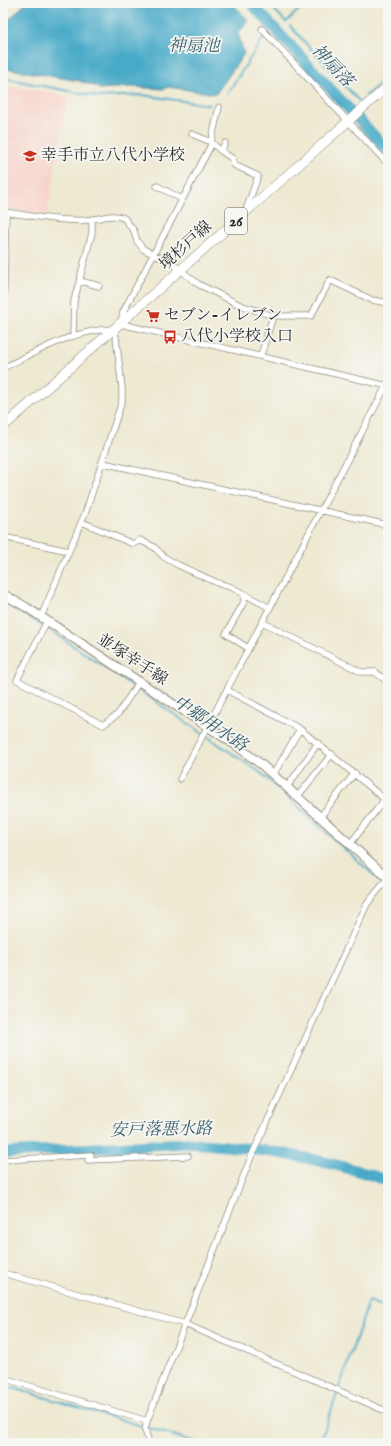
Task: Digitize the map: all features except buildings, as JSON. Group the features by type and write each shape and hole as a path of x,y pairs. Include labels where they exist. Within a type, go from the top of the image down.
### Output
{"main road":[{"name":"境杉戸線","path":"3,428 181,272 388,86"},
{"name":"並塚幸手線","path":"3,594 44,619 237,746 287,787 388,878"}],"street":[{"path":"262,29 349,120 388,164"},
{"path":"139,682 118,714 103,725 17,680 44,619 69,551 82,522 103,463 122,401 118,326 123,312 211,142 219,107"},
{"path":"192,134 211,142 233,159 234,165 258,176 245,213"},
{"path":"221,151 225,143"},
{"path":"157,186 182,199"},
{"path":"3,322 5,212 44,218 92,219 108,215 124,218 134,231 140,245 173,264 181,272 198,284 240,305 273,316 310,316 330,280 372,300 388,303"},
{"path":"74,335 74,302 92,233 92,219"},
{"path":"80,282 99,286"},
{"path":"261,356 273,316"},
{"path":"3,368 74,335 118,326 261,356 387,386 180,778"},
{"path":"103,463 388,525"},
{"path":"82,522 133,544 140,540 147,543 164,557 178,565 220,584 231,587 270,608"},
{"path":"3,536 69,551"},
{"path":"244,594 244,602 226,634 248,648"},
{"path":"262,622 361,672 377,673 388,682"},
{"path":"227,690 300,729 355,773 386,801 350,844"},
{"path":"273,775 300,729"},
{"path":"287,787 318,743"},
{"path":"297,797 332,754"},
{"path":"320,817 355,773"},
{"path":"149,1443 145,1430 147,1420 251,1157 367,904 388,878"},
{"path":"3,1160 91,1155 88,1160 188,1156"},
{"path":"3,1273 185,1324 388,1412"},
{"path":"3,1378 147,1420"}],"shaded area":[{"name":"幸手市立八代小学校","path":"3,85 50,92 68,97 47,215 3,208"}],"water":[{"name":"神扇池","path":"26,3 232,3 249,21 238,33 244,54 216,94 168,87 164,89 131,87 99,89 98,87 79,81 3,68 3,25"}],"waterway":[{"name":"神扇落","path":"251,3 388,151"},
{"path":"268,3 286,22 306,3"},
{"path":"290,26 360,102"},
{"name":"神扇落","path":"269,30 272,27"},
{"path":"227,94 264,37"},
{"path":"366,96 388,76"},
{"path":"3,78 99,97 142,95 210,105"},
{"name":"中郷用水路","path":"3,602 53,632 261,773 388,888"},
{"name":"安戸落悪水路","path":"3,1153 188,1143 239,1147 290,1155 340,1166 388,1181"},
{"path":"320,1443 369,1301 388,1309"},
{"path":"3,1385 199,1443"}],"place":[{"name":"幸手市立八代小学校","path":"30,156"},
{"name":"セブン-イレブン","path":"153,316"},
{"name":"八代小学校入口","path":"170,337"}]}
